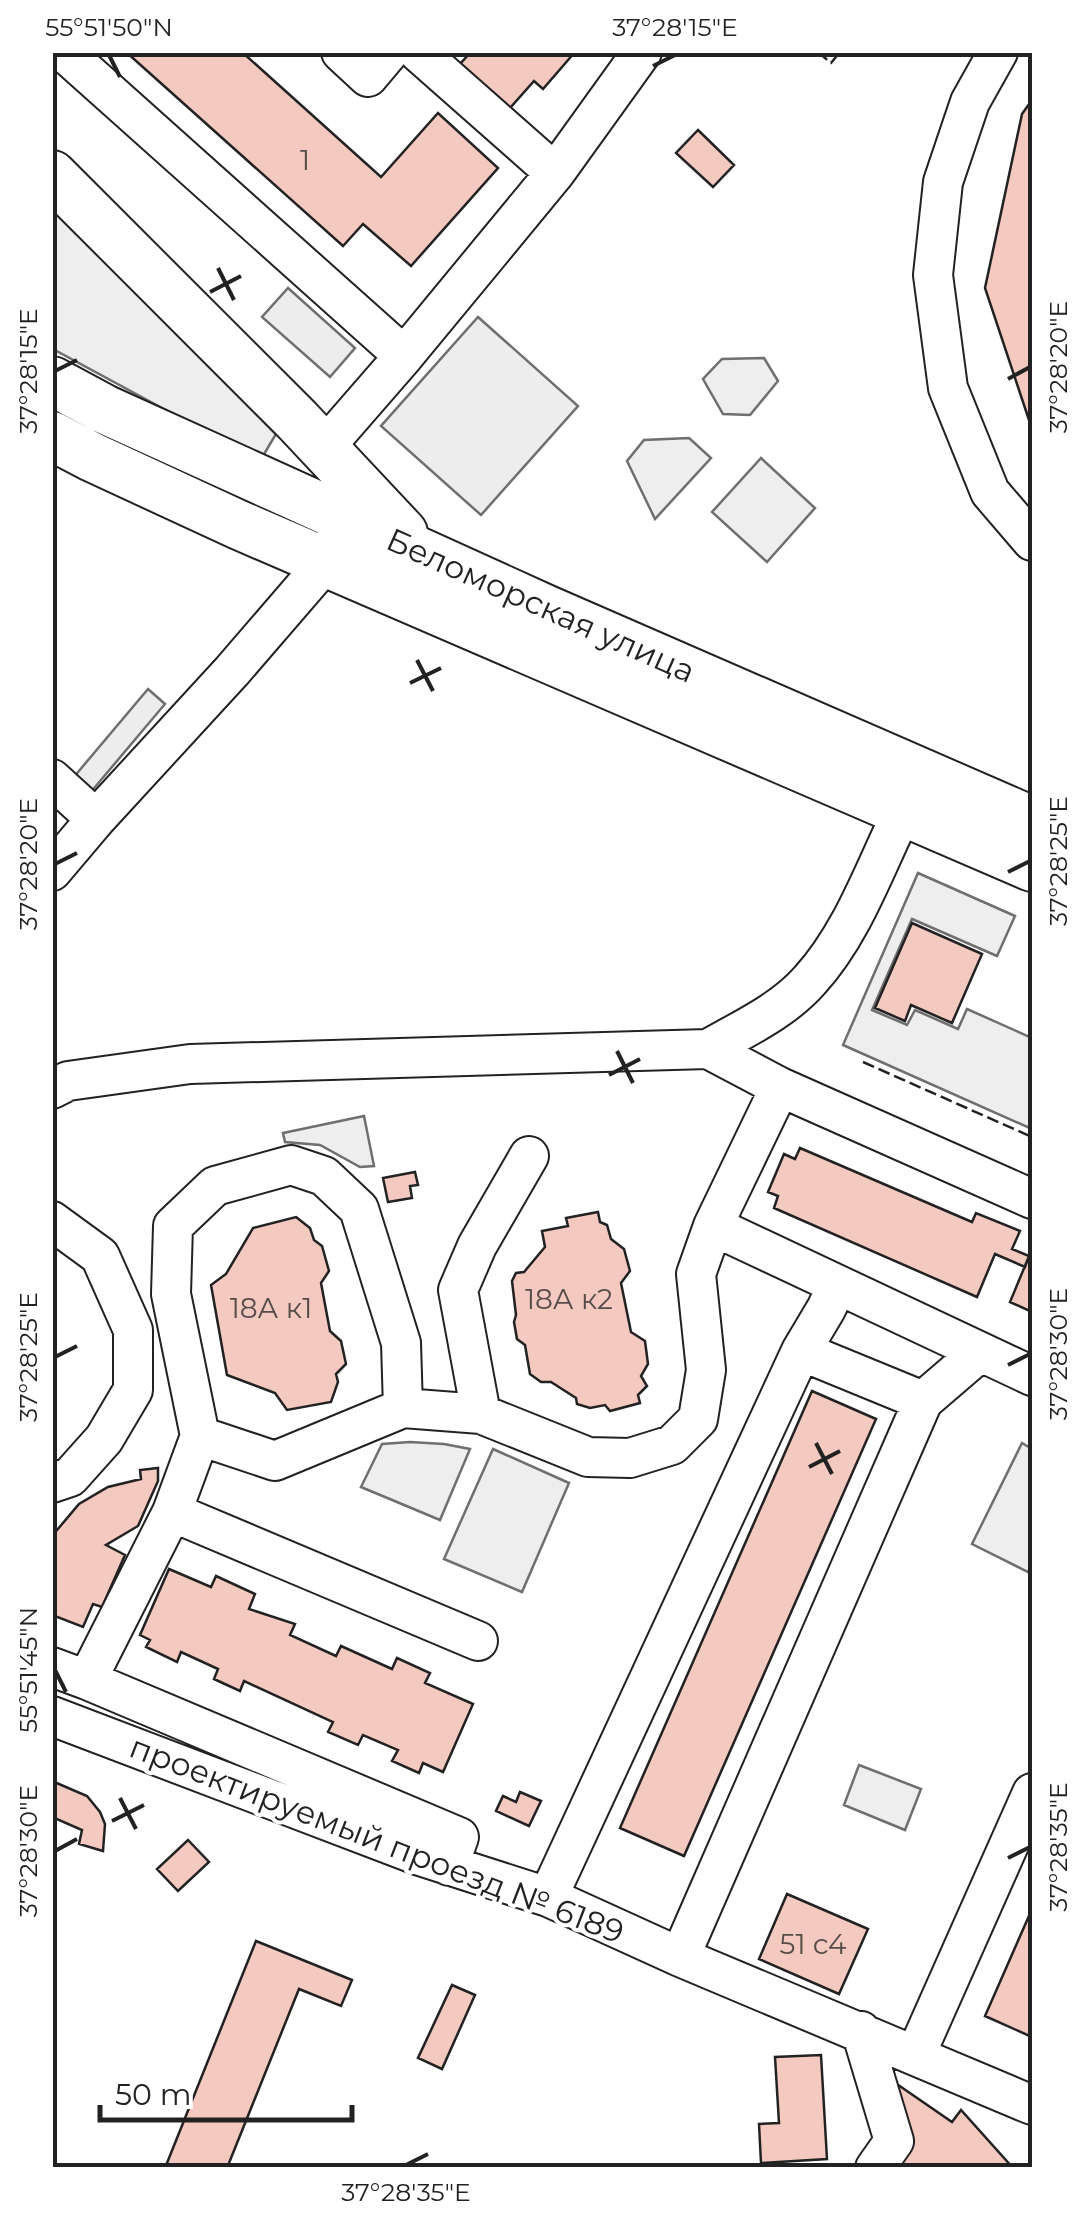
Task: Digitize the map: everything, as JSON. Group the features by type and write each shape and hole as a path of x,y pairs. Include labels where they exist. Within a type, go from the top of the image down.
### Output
{"main road":[{"path":"52,175 431,557"},
{"name":"Беломорская улица","path":"52,380 104,408 431,557 1032,821"},
{"name":"Беломорская улица","path":"52,436 326,562 1032,866"}],"street":[{"path":"64,52 404,356"},
{"path":"341,52 368,77 389,52"},
{"path":"418,52 555,174"},
{"path":"324,448 555,174 642,52"},
{"path":"998,52 970,102 943,182 933,275 948,388 990,492 1032,540"},
{"path":"52,870 326,562 345,517"},
{"path":"52,779 96,819"},
{"path":"52,1089 68,1080 190,1064 708,1049 780,1007 810,981 844,933 903,811"},
{"path":"708,1049 780,1088 1032,1199"},
{"path":"200,1436 275,1460 404,1408 481,1414 588,1458 630,1458 672,1445 698,1420 706,1370 696,1274 714,1226 780,1088"},
{"path":"481,1414 458,1290 477,1246 528,1156"},
{"path":"404,1408 401,1344 358,1209 324,1176 291,1165 215,1186 173,1226 171,1294 200,1436 172,1512 70,1673 459,1836 449,1866"},
{"path":"52,1222 100,1256 133,1330 133,1390 104,1439 70,1477 52,1482"},
{"path":"714,1226 1032,1376"},
{"path":"548,1898 801,1351 836,1286"},
{"path":"801,1351 923,1401"},
{"path":"680,1957 923,1401 980,1352"},
{"path":"172,1512 478,1642"},
{"name":"проектируемый проезд № 6189","path":"52,1716 449,1866 548,1898 1032,2105"},
{"path":"916,2054 1032,1793"},
{"path":"861,2032 894,2141 875,2168"}],"shaded area":[{"path":"52,209 276,434 260,461 53,349"},
{"path":"288,288 355,348 330,377 262,317"},
{"path":"478,317 578,406 481,515 381,426"},
{"path":"764,358 778,381 750,415 723,414 703,379 722,359"},
{"path":"689,438 711,458 655,519 627,461 644,440"},
{"path":"761,458 815,508 767,562 712,512"},
{"path":"148,689 165,704 90,793 73,778"},
{"path":"918,873 1015,916 997,956 912,919 872,1010 907,1025 915,1010 958,1029 967,1009 1032,1038 1032,1129 843,1045"},
{"path":"364,1116 374,1166 360,1167 320,1145 285,1142 283,1133"},
{"path":"410,1442 470,1449 440,1520 361,1487 382,1444"},
{"path":"1022,1443 1032,1449 1032,1562 1028,1572 972,1544"},
{"path":"493,1449 569,1483 522,1592 444,1559"},
{"path":"859,1765 921,1789 905,1830 844,1805"}],"building":[{"path":"126,52 242,52 381,177 438,113 498,168 411,266 363,224 343,246"},
{"path":"471,52 575,52 543,89 534,81 510,108 460,64"},
{"path":"1032,100 1032,429 985,288 1022,114"},
{"path":"698,130 734,165 713,187 676,153"},
{"path":"912,923 982,954 952,1023 911,1005 905,1021 875,1008"},
{"path":"800,1148 972,1222 976,1213 1020,1231 1012,1249 1029,1256 1025,1267 995,1254 977,1297 774,1208 778,1196 768,1192 784,1154 795,1159"},
{"path":"415,1172 418,1185 410,1186 412,1198 388,1202 383,1178"},
{"path":"598,1212 611,1239 624,1249 630,1271 621,1283 631,1332 645,1341 648,1364 641,1376 647,1386 638,1395 640,1403 610,1411 605,1405 590,1408 577,1404 576,1398 551,1382 541,1382 530,1374 525,1345 517,1339 514,1322 512,1281 545,1247 542,1231 568,1226 566,1218"},
{"path":"296,1217 310,1228 314,1240 322,1246 329,1271 321,1283 330,1331 341,1341 346,1364 336,1374 338,1382 331,1402 287,1410 275,1393 227,1375 211,1285 226,1274 253,1228"},
{"path":"1032,1249 1032,1312 1010,1302"},
{"path":"812,1391 876,1419 684,1856 620,1828"},
{"path":"158,1468 158,1481 138,1526 106,1545 125,1555 102,1607 93,1604 83,1627 52,1615 52,1536 79,1504 108,1487 141,1479 140,1470"},
{"path":"169,1569 211,1587 216,1576 255,1594 249,1609 295,1624 290,1635 336,1656 341,1646 392,1669 397,1658 430,1673 425,1683 473,1704 443,1772 423,1763 419,1773 392,1761 398,1750 363,1735 358,1745 328,1732 333,1722 244,1681 240,1691 214,1679 218,1669 181,1652 177,1662 146,1647 150,1640 140,1635"},
{"path":"52,1781 87,1796 100,1812 105,1824 103,1851 79,1844 82,1830 52,1817"},
{"path":"520,1792 541,1801 529,1826 496,1811 503,1796 516,1802"},
{"path":"188,1840 209,1862 178,1891 157,1869"},
{"path":"787,1894 868,1929 839,1994 759,1959"},
{"path":"1032,1909 1032,2037 985,2016"},
{"path":"256,1941 352,1980 341,2006 299,1989 227,2168 165,2168"},
{"path":"452,1985 475,1995 442,2069 418,2058"},
{"path":"821,2055 827,2159 761,2163 759,2124 779,2123 775,2057"},
{"path":"891,2080 952,2122 961,2110 1013,2168 868,2168"}],"fence":[{"path":"818,52 831,63 840,52"},
{"path":"863,1062 1032,1137"}]}
